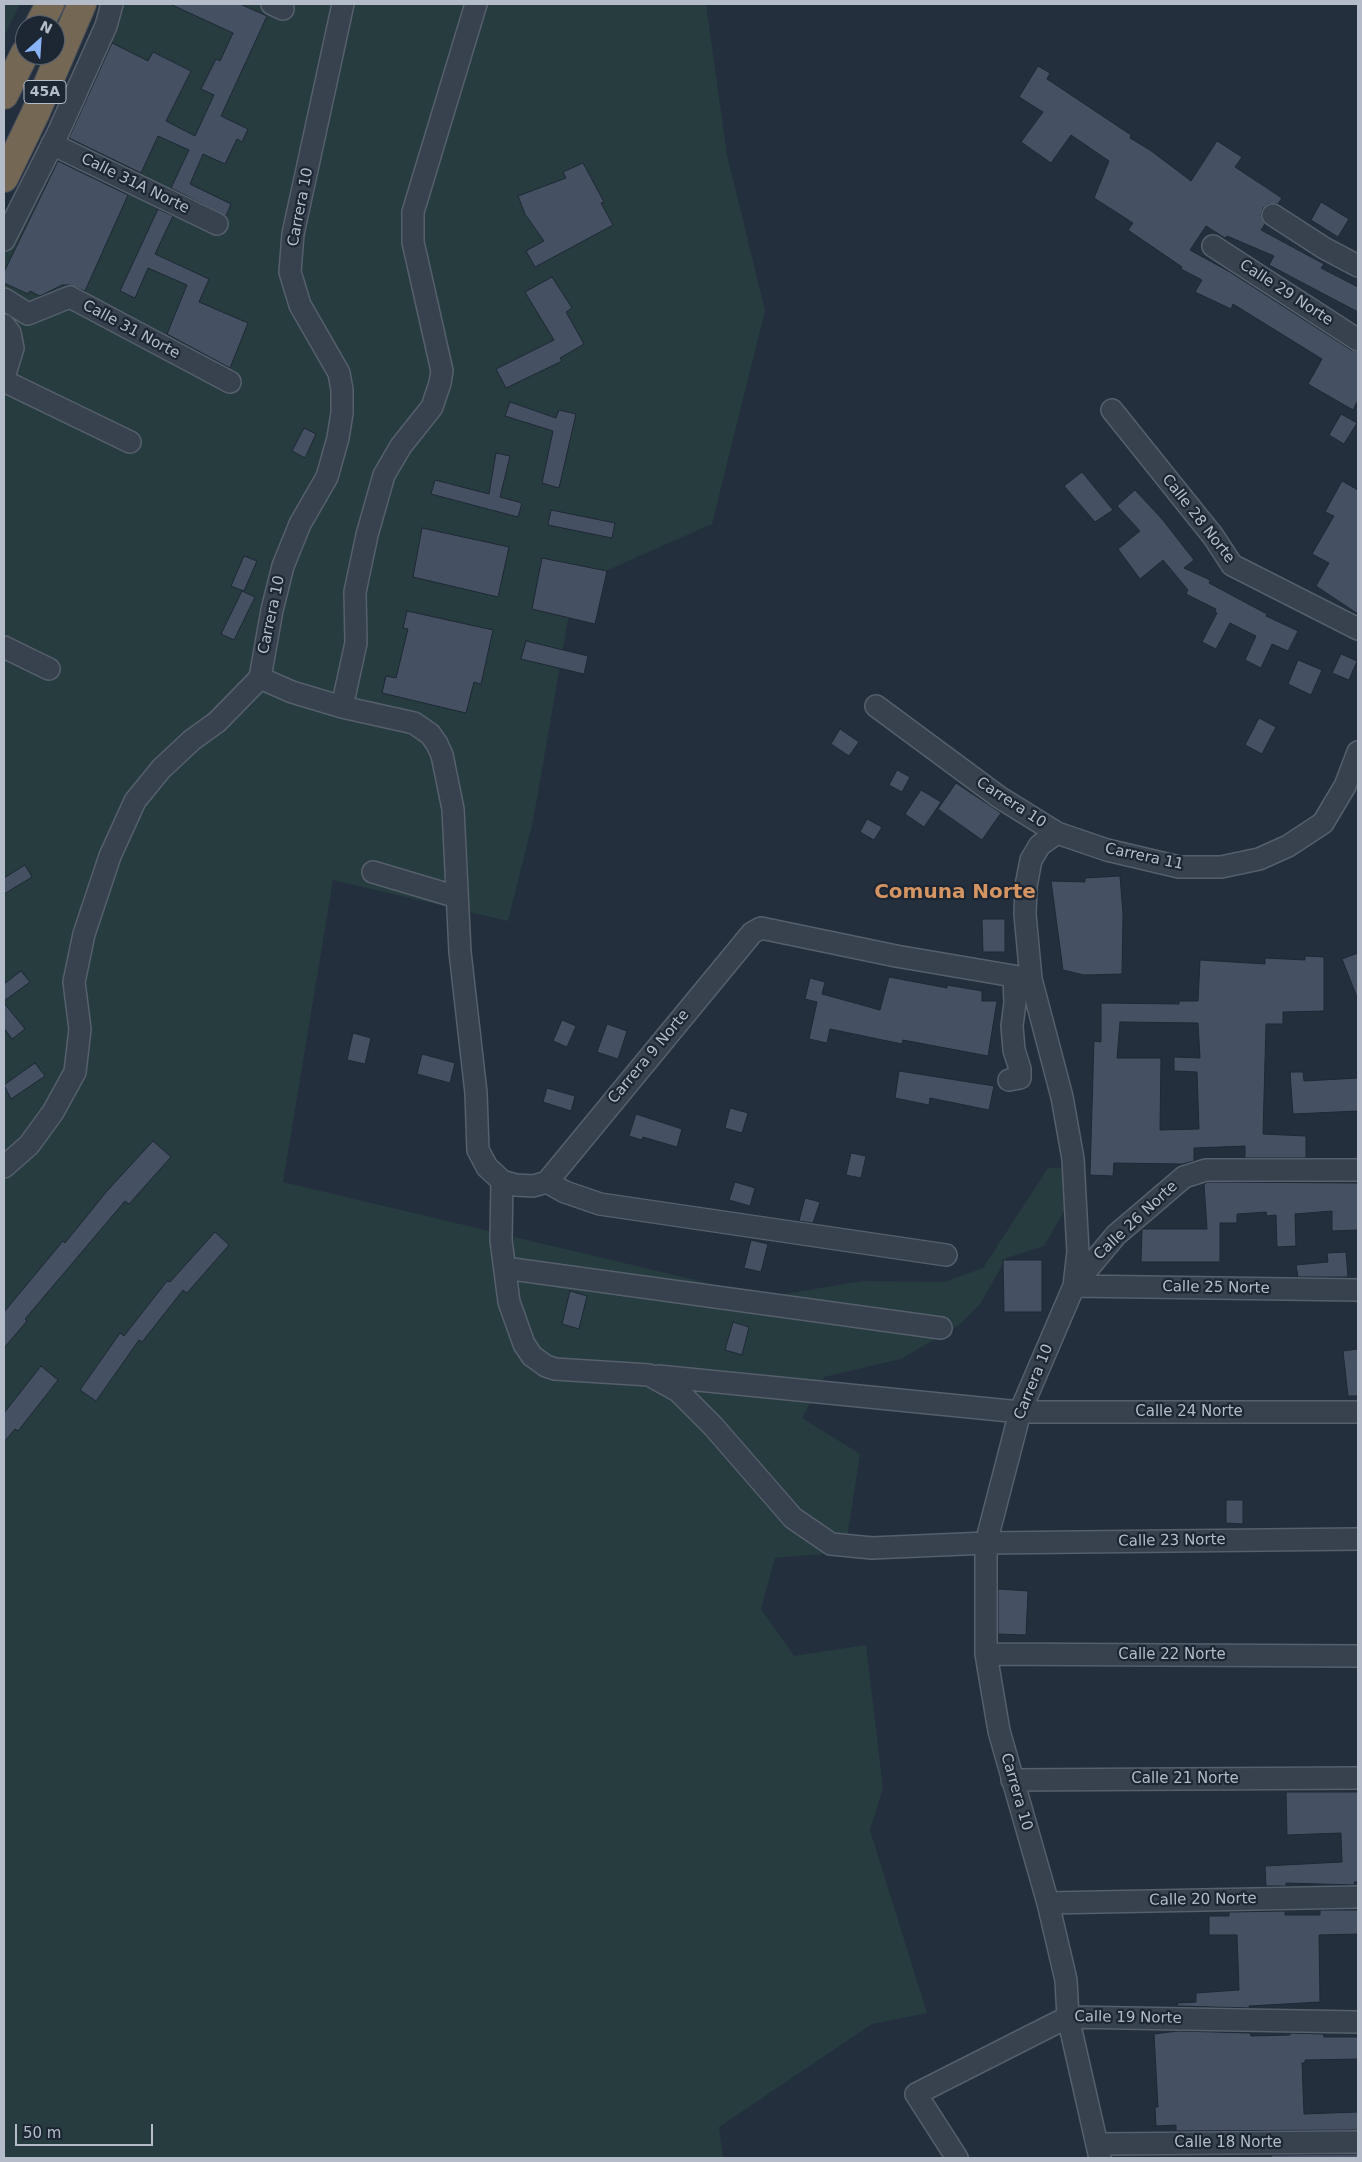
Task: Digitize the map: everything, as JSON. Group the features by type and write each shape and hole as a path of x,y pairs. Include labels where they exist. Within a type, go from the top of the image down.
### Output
{"highway":[{"name":"45A","path":"4,178 35,114 82,4"},
{"name":"45A","path":"4,95 19,65"}],"street":[{"path":"4,240 52,144 106,26 112,4"},
{"name":"Carrera 10","path":"260,678 272,610 283,566 300,524 327,477 342,413 339,373 300,305 290,272 293,234 343,4"},
{"path":"342,707 356,643 355,592 367,535 384,474 401,446 432,407 440,383 442,371 413,242 413,212 476,4"},
{"name":"Calle 31A Norte","path":"52,144 218,224"},
{"path":"1273,215 1324,248 1358,266"},
{"name":"Calle 29 Norte","path":"1213,246 1358,340"},
{"name":"Calle 31 Norte","path":"4,299 28,314 70,298 230,382"},
{"path":"4,325 10,333 13,348 4,377"},
{"path":"4,381 130,442"},
{"name":"Calle 28 Norte","path":"1112,410 1213,536 1232,565 1358,629"},
{"path":"4,647 50,669"},
{"path":"4,1166 29,1144 53,1112 75,1072 80,1029 74,982 84,934 110,856 135,801 161,769 192,740 217,722 260,678 292,692 342,707 414,723 426,730 437,744 442,755 452,809 460,952 476,1093 478,1150 487,1167 502,1181 524,1186 547,1182 565,1192 600,1204 946,1255"},
{"name":"Carrera 10","path":"876,706 999,797 1057,833 1040,845 1031,860 1026,886 1022,978 1062,1097 1073,1158 1078,1252 1074,1286 1020,1412 986,1543 986,1654 999,1731 1048,1904 1066,1980 1068,2017 1098,2151"},
{"name":"Carrera 11","path":"1057,833 1107,850 1179,867 1221,867 1259,859 1288,846 1323,823 1345,786 1358,752"},
{"path":"373,872 457,897"},
{"name":"Carrera 9 Norte","path":"547,1182 752,933 761,928 896,956 1022,978"},
{"path":"1009,1080 1020,1078 1020,1069 1014,1050 1012,1026 1015,1003 1022,978"},
{"name":"Calle 26 Norte","path":"1074,1286 1090,1264 1116,1235 1184,1177 1206,1170 1358,1170"},
{"name":"Calle 24 Norte","path":"502,1181 501,1240 512,1310 524,1344 538,1361 555,1369 649,1376 1020,1412 1358,1412"},
{"path":"505,1268 941,1328"},
{"name":"Calle 25 Norte","path":"1074,1286 1358,1290"},
{"name":"Calle 23 Norte","path":"649,1376 678,1391 713,1426 793,1518 831,1544 872,1548 986,1543 1358,1539"},
{"name":"Calle 22 Norte","path":"986,1654 1358,1656"},
{"name":"Calle 21 Norte","path":"1012,1780 1358,1778"},
{"name":"Calle 20 Norte","path":"1048,1904 1358,1897"},
{"name":"Calle 19 Norte","path":"957,2158 916,2094 1068,2017 1358,2022"},
{"name":"Calle 18 Norte","path":"1098,2151 1358,2142"}],"green space":[{"path":"4,4 20,4 4,36"},
{"path":"103,4 706,4 727,155 765,310 712,524 574,585 533,821 508,921 333,880 283,1182 767,1297 863,1281 944,1282 983,1268 1048,1168 1061,1168 1069,1203 1044,1246 1006,1258 981,1303 959,1325 901,1359 824,1377 802,1418 860,1454 845,1552 775,1558 761,1609 794,1656 866,1645 883,1788 870,1830 927,2013 872,2024 719,2127 723,2158 4,2158 4,223 97,26"}],"building":[{"path":"170,4 240,4 267,16 221,116 248,129 242,142 237,139 225,164 203,154 190,184 231,204 226,216 171,188 189,150 158,136 141,173 69,138 112,43 148,61 153,52 191,71 166,121 195,136 214,95 201,89 216,59 220,61 233,33"},
{"path":"1038,66 1050,73 1047,79 1131,135 1130,138 1150,150 1191,181 1217,141 1242,157 1235,167 1282,198 1278,204 1268,204 1263,208 1261,215 1265,224 1261,230 1324,264 1321,268 1358,287 1358,312 1269,265 1274,256 1227,236 1225,238 1206,226 1190,250 1230,272 1351,350 1358,352 1358,400 1353,410 1308,384 1322,359 1233,304 1231,309 1195,292 1202,280 1181,269 1182,267 1128,230 1133,223 1094,198 1109,161 1071,135 1051,163 1021,142 1043,112 1019,97"},
{"path":"58,161 128,195 85,291 70,285 62,285 40,296 30,291 28,294 4,283 4,272"},
{"path":"583,163 604,202 601,203 613,225 535,267 526,251 544,241 525,214 518,196 566,178 563,172"},
{"path":"1321,202 1349,219 1338,237 1311,220"},
{"path":"158,209 173,216 155,254 209,279 199,302 248,323 230,368 167,334 187,285 148,268 135,298 120,291"},
{"path":"552,277 572,308 566,312 584,344 560,358 562,361 506,388 496,369 554,340 525,292"},
{"path":"510,402 556,418 559,410 576,414 559,488 542,483 553,431 505,416"},
{"path":"1341,414 1357,423 1344,444 1329,435"},
{"path":"304,428 316,434 305,458 292,451"},
{"path":"496,453 510,456 500,497 522,503 518,517 431,494 435,480 489,494"},
{"path":"1082,472 1113,510 1095,522 1064,486"},
{"path":"1342,481 1358,490 1358,614 1316,586 1329,563 1312,554 1334,516 1325,512"},
{"path":"1135,490 1162,519 1194,560 1184,568 1210,580 1209,583 1267,614 1266,616 1298,631 1288,651 1272,644 1261,668 1245,660 1256,636 1230,623 1216,649 1202,642 1217,613 1216,609 1186,594 1188,590 1163,560 1140,579 1118,549 1140,531 1117,506"},
{"path":"551,510 615,523 612,538 548,525"},
{"path":"422,528 509,547 498,597 413,577"},
{"path":"244,556 257,561 244,591 231,586"},
{"path":"542,558 607,571 595,624 532,609"},
{"path":"242,591 255,597 234,640 221,634"},
{"path":"407,611 493,630 481,684 474,682 466,713 382,693 386,676 396,678 408,629 403,628"},
{"path":"526,641 588,656 584,674 521,659"},
{"path":"1341,654 1357,661 1349,680 1332,673"},
{"path":"1298,660 1322,670 1311,695 1288,684"},
{"path":"1259,718 1276,727 1262,754 1245,745"},
{"path":"840,729 859,742 849,756 831,744"},
{"path":"897,770 910,777 902,792 889,785"},
{"path":"956,783 1001,813 982,840 938,809"},
{"path":"921,790 941,802 924,827 905,814"},
{"path":"867,819 882,827 874,840 860,832"},
{"path":"25,865 32,877 4,894 4,878"},
{"path":"1120,876 1123,914 1122,974 1084,975 1063,970 1051,881 1085,882 1085,878"},
{"path":"982,919 1005,919 1005,952 983,952"},
{"path":"1358,953 1358,997 1357,997 1342,959"},
{"path":"1305,956 1324,957 1324,1011 1283,1012 1283,1024 1266,1024 1263,1134 1306,1136 1306,1158 1245,1158 1245,1146 1194,1148 1194,1161 1182,1164 1114,1163 1113,1176 1090,1175 1094,1041 1101,1042 1101,1003 1179,1004 1179,1001 1198,1001 1200,960 1265,964 1265,958 1305,960","holes":["1120,1022 1198,1023 1200,1058 1174,1057 1174,1071 1197,1072 1199,1129 1160,1130 1161,1058 1117,1058"]},
{"path":"21,971 30,982 4,1001 4,984"},
{"path":"889,977 947,988 947,985 982,991 982,1001 997,1001 988,1056 903,1040 902,1044 830,1029 827,1043 809,1039 817,1002 805,999 810,978 825,982 822,994 880,1010"},
{"path":"4,1003 25,1029 12,1039 4,1028"},
{"path":"562,1020 576,1026 567,1047 553,1041"},
{"path":"607,1024 627,1031 618,1059 597,1052"},
{"path":"353,1033 371,1038 365,1064 347,1060"},
{"path":"422,1054 455,1063 450,1083 417,1074"},
{"path":"35,1063 45,1076 11,1099 4,1085"},
{"path":"899,1071 994,1086 989,1110 930,1098 929,1105 895,1098"},
{"path":"1290,1072 1303,1072 1304,1081 1358,1078 1358,1111 1293,1114"},
{"path":"547,1088 575,1096 571,1111 543,1102"},
{"path":"730,1108 748,1113 742,1133 725,1128"},
{"path":"636,1114 682,1129 677,1147 643,1137 642,1140 629,1136"},
{"path":"153,1141 171,1157 129,1204 125,1201 25,1319 27,1321 4,1348 4,1312 63,1241 65,1243 107,1191"},
{"path":"851,1153 866,1156 861,1178 846,1175"},
{"path":"735,1182 755,1188 750,1206 729,1200"},
{"path":"1208,1182 1358,1183 1358,1230 1332,1231 1332,1211 1295,1214 1296,1246 1277,1247 1276,1215 1267,1216 1266,1212 1237,1214 1237,1223 1220,1223 1220,1262 1141,1262 1142,1229 1207,1229 1204,1184"},
{"path":"805,1198 820,1202 813,1223 799,1221"},
{"path":"215,1232 229,1245 187,1293 183,1290 142,1342 139,1340 96,1401 80,1390 120,1333 124,1336 167,1281 170,1282"},
{"path":"751,1240 768,1244 761,1272 744,1268"},
{"path":"1346,1252 1348,1277 1298,1277 1296,1265 1328,1262 1327,1253"},
{"path":"1003,1260 1042,1260 1042,1312 1004,1312"},
{"path":"570,1291 587,1296 579,1329 562,1324"},
{"path":"733,1322 749,1327 742,1355 725,1350"},
{"path":"1358,1349 1358,1396 1348,1396 1343,1351"},
{"path":"41,1366 58,1380 18,1431 15,1429 4,1442 4,1413"},
{"path":"1226,1500 1243,1500 1243,1524 1226,1523"},
{"path":"998,1589 1028,1591 1026,1635 998,1634"},
{"path":"1286,1792 1358,1792 1358,1882 1354,1882 1355,1885 1286,1883 1286,1886 1266,1886 1265,1866 1342,1862 1341,1833 1287,1835"},
{"path":"1320,1910 1358,1910 1358,1934 1319,1935 1320,2002 1249,2006 1250,2008 1178,2006 1177,2003 1196,2002 1196,1993 1239,1990 1237,1935 1209,1935 1209,1916 1229,1916 1229,1912 1285,1911 1285,1915 1320,1915"},
{"path":"1178,2031 1250,2033 1251,2036 1290,2035 1290,2033 1323,2034 1324,2037 1358,2037 1358,2059 1305,2060 1305,2063 1302,2063 1304,2114 1358,2112 1358,2130 1176,2131 1176,2125 1156,2126 1155,2107 1158,2107 1154,2034"},
{"path":"1358,2154 1358,2158 1271,2158 1271,2155"}],"district":[{"name":"Comuna Norte","path":"955,893"}]}
